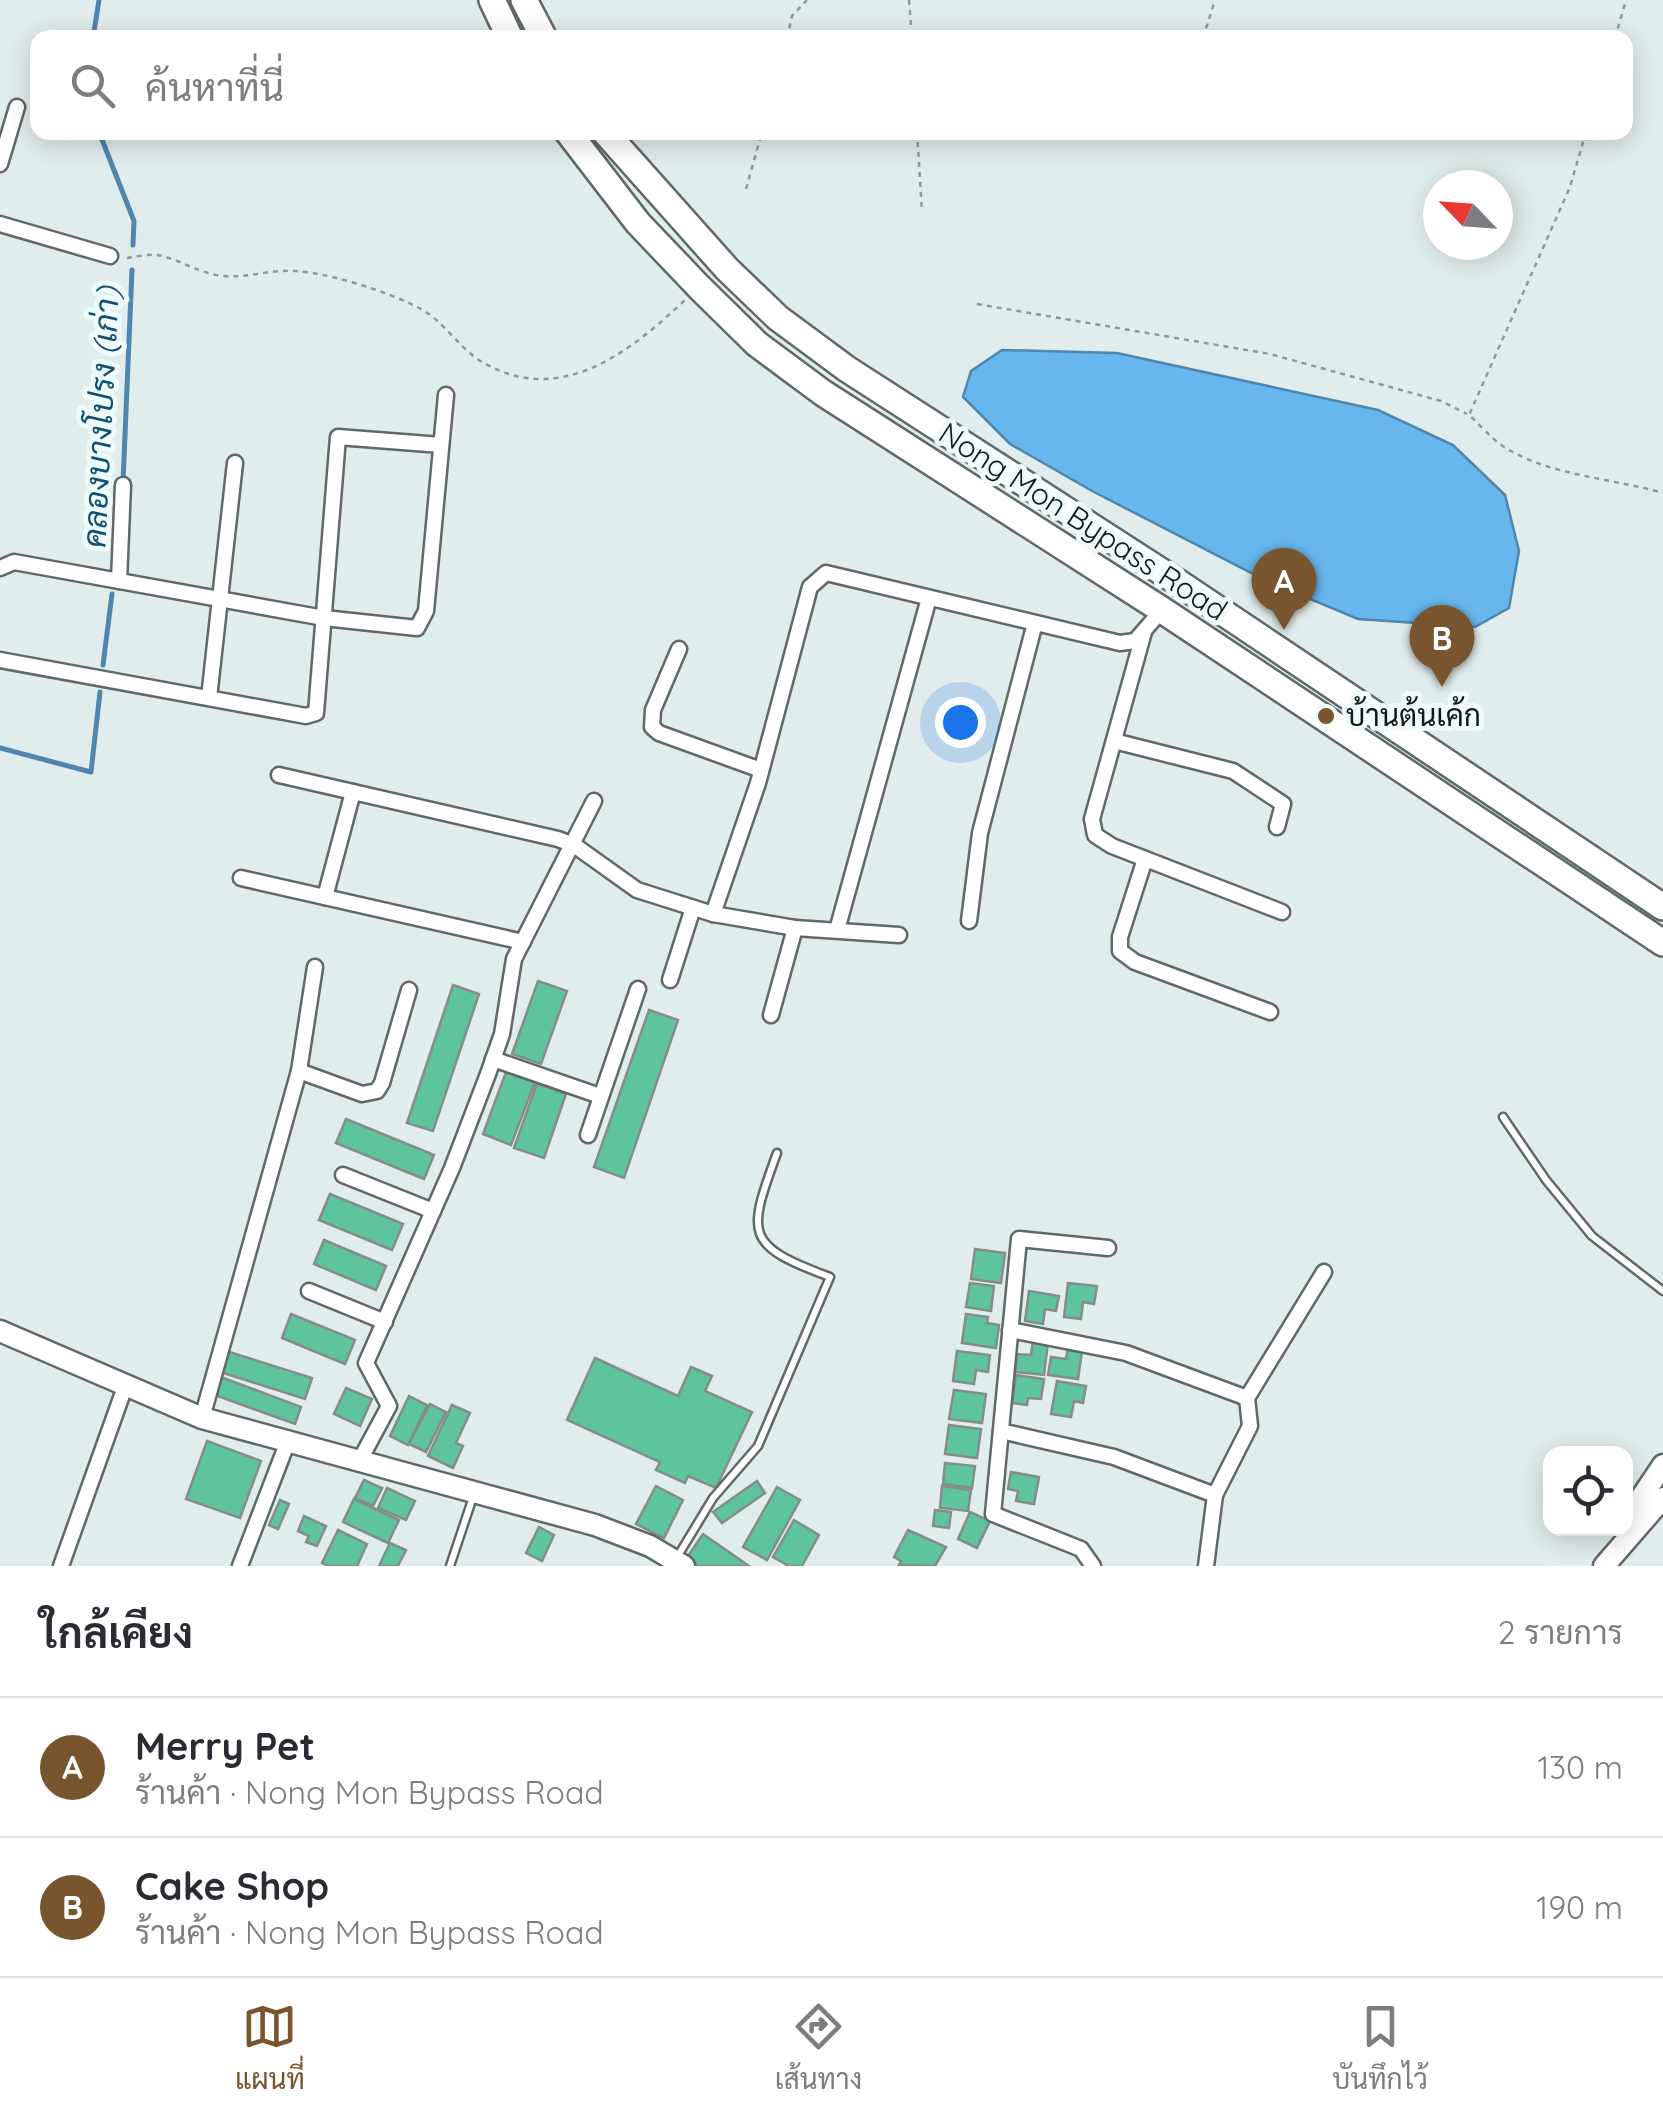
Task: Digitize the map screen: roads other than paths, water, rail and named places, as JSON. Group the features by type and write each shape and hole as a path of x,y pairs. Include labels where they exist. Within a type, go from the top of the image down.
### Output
{"highway":[{"path":"492,0 506,30"},
{"path":"524,0 540,30"},
{"name":"Nong Mon Bypass Road","path":"574,140 638,223 699,287 757,344 823,393 1153,620 1663,943"},
{"name":"Nong Mon Bypass Road","path":"611,140 727,269 778,318 833,359 1176,581 1663,907"}],"street":[{"path":"0,164 17,107"},
{"path":"0,224 110,256"},
{"path":"0,568 14,562 324,618 412,629 422,622 426,611 446,395"},
{"path":"0,660 306,716 316,713 338,437 441,445"},
{"path":"209,698 235,464"},
{"path":"118,580 123,485"},
{"path":"713,914 761,770 810,586 826,573 1120,643 1135,641 1153,620"},
{"path":"837,930 928,598"},
{"path":"1153,620 1114,740 1092,829 1100,840 1282,912"},
{"path":"969,920 980,832 1035,623"},
{"path":"679,649 653,710 652,727 658,733 761,770"},
{"path":"1114,740 1233,772 1283,804 1276,827"},
{"path":"279,775 574,845 637,890 713,914 795,928 899,935"},
{"path":"325,898 353,792"},
{"path":"360,1460 389,1406 366,1363 434,1212 493,1060 502,1034 514,959 594,801"},
{"path":"1145,859 1120,937 1120,951 1135,962 1270,1012"},
{"path":"240,878 523,942"},
{"path":"670,980 693,908"},
{"path":"771,1015 795,928"},
{"path":"202,1418 299,1071 316,967"},
{"path":"588,1135 638,989"},
{"path":"299,1071 362,1094 377,1091 410,990"},
{"path":"493,1060 600,1096"},
{"path":"343,1175 434,1212"},
{"path":"1092,1566 1081,1549 992,1514 1019,1240 1108,1248"},
{"path":"1206,1566 1215,1494 1250,1426 1247,1398 1324,1272"},
{"path":"308,1291 384,1322"},
{"path":"0,1330 202,1418 596,1525 650,1546 680,1563"},
{"path":"1010,1330 1126,1353 1247,1398"},
{"path":"61,1566 126,1384"},
{"path":"1001,1431 1114,1457 1215,1494"},
{"path":"240,1566 288,1441"},
{"path":"1633,1510 1663,1465"},
{"path":"1604,1566 1663,1498"},
{"path":"1594,1566 1615,1536"}],"lane":[{"path":"1503,1118 1546,1180 1592,1236 1663,1291"},
{"path":"680,1563 713,1498 758,1446 830,1277 774,1253 762,1238 756,1216 777,1153"},
{"path":"450,1566 475,1493"}],"water":[{"path":"1002,350 1117,353 1378,410 1453,445 1505,495 1519,551 1509,608 1475,627 1358,619 1267,581 1010,444 963,397 971,371"}],"waterway":[{"name":"คลองบางโปรง (เก่า)","path":"94,30 99,0"},
{"name":"คลองบางโปรง (เก่า)","path":"102,140 134,221 133,245"},
{"name":"คลองบางโปรง (เก่า)","path":"123,482 132,270"},
{"name":"คลองบางโปรง (เก่า)","path":"103,665 112,594"},
{"name":"คลองบางโปรง (เก่า)","path":"0,748 91,772 100,692"}],"place":[{"name":"Merry Pet","path":"1284,630"},
{"name":"Cake Shop","path":"1442,687"},
{"name":"บ้านต้นเค้ก","path":"1326,716"}]}
